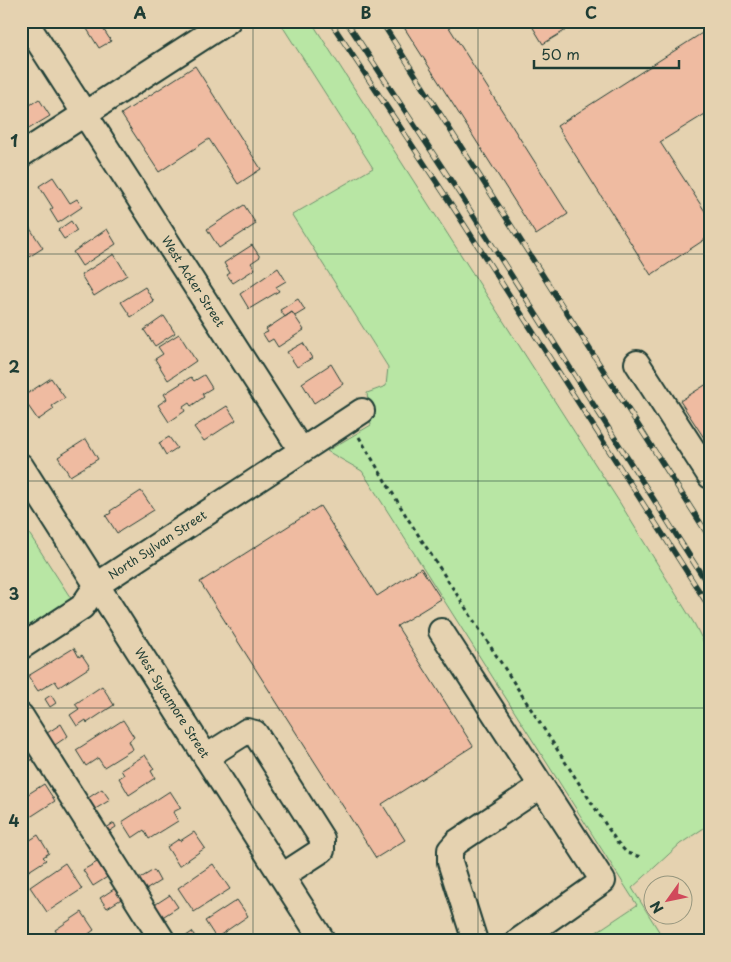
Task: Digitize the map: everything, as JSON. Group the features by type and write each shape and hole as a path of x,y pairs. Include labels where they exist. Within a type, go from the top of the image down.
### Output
{"street":[{"name":"West Acker Street","path":"25,21 301,450"},
{"path":"21,155 228,21"},
{"path":"638,363 710,476"},
{"name":"North Sylvan Street","path":"21,647 82,607 97,585 356,415"},
{"name":"West Sycamore Street","path":"21,466 323,941"},
{"path":"441,631 603,881 518,941"},
{"path":"21,716 163,941"},
{"path":"206,757 247,731 255,733 322,839 322,850 282,876"},
{"path":"475,941 450,862 450,850 457,842 541,786"}],"path":[{"path":"356,415 408,519 617,842 627,853 641,857"}],"green space":[{"path":"279,21 311,21 620,503 695,625 710,655 710,824 680,844 647,874 644,874 644,877 632,888 644,907 644,924 654,924 665,941 583,941 637,905 362,471 327,451 371,425 367,393 386,386 388,367 292,215 373,168"},
{"path":"21,521 72,600 21,633"}],"building":[{"path":"82,21 98,21 111,41 99,48"},
{"path":"400,21 445,21 568,214 536,235"},
{"path":"529,21 561,21 566,30 543,44"},
{"path":"710,28 710,111 660,142 710,219 710,236 651,275 557,126"},
{"path":"195,66 261,169 238,184 209,139 159,172 121,114"},
{"path":"21,80 28,90 21,94"},
{"path":"39,99 50,116 22,133 21,111"},
{"path":"53,177 70,203 77,199 82,207 58,223 50,210 53,208 39,186"},
{"path":"244,205 256,224 219,248 207,229"},
{"path":"21,215 43,248 21,262"},
{"path":"71,221 77,231 64,239 58,230"},
{"path":"107,229 116,244 82,266 73,252"},
{"path":"252,245 260,257 251,263 255,269 233,283 227,275 230,273 224,263"},
{"path":"114,254 127,275 94,296 81,275"},
{"path":"278,268 286,281 276,287 279,291 249,309 240,294"},
{"path":"145,287 154,302 131,317 121,302"},
{"path":"298,299 305,310 295,316 292,312 285,317 280,310"},
{"path":"292,312 304,330 278,347 273,339 268,342 263,334 268,332 266,329"},
{"path":"164,316 175,333 155,346 144,330"},
{"path":"179,334 196,361 168,380 155,359 163,354 158,347"},
{"path":"303,343 312,358 297,367 287,352"},
{"path":"331,364 343,384 314,403 302,383"},
{"path":"204,375 212,388 202,394 204,397 191,406 189,403 183,407 185,411 169,422 158,405 167,399 164,394 191,377 194,381"},
{"path":"51,378 65,398 52,406 54,409 38,420 22,397"},
{"path":"710,382 710,447 680,401"},
{"path":"227,406 236,420 204,441 194,427"},
{"path":"169,437 177,448 166,455 159,443"},
{"path":"86,439 98,459 70,476 58,457"},
{"path":"141,491 154,510 117,533 106,516 111,513 110,511"},
{"path":"320,506 377,596 421,568 441,599 397,626 473,746 382,804 405,840 376,858 200,582"},
{"path":"74,648 79,657 82,655 90,667 59,687 55,681 38,691 28,676"},
{"path":"102,686 114,705 87,723 86,720 77,726 70,715 79,709 75,704"},
{"path":"51,695 56,703 50,707 45,699"},
{"path":"123,720 134,737 129,741 133,749 104,767 98,758 86,766 76,750"},
{"path":"61,724 68,736 52,747 44,735"},
{"path":"27,746 35,758 21,766 21,750"},
{"path":"145,755 154,769 151,771 155,778 129,795 119,778 124,775 121,770"},
{"path":"44,784 55,801 21,823 21,797"},
{"path":"102,789 110,800 92,811 85,800"},
{"path":"170,791 181,808 173,812 178,821 149,839 144,830 132,838 122,822"},
{"path":"114,823 116,827 108,832 106,828"},
{"path":"194,832 205,848 179,866 167,847"},
{"path":"38,835 49,853 43,857 46,860 21,876 21,846"},
{"path":"99,861 109,876 93,886 83,870"},
{"path":"65,863 82,889 47,912 30,887"},
{"path":"213,864 230,889 194,912 178,888"},
{"path":"154,870 160,881 144,891 137,880"},
{"path":"117,887 123,898 107,908 100,898"},
{"path":"170,895 178,907 161,918 153,906"},
{"path":"237,900 248,916 216,938 205,921"},
{"path":"82,912 94,930 79,941 62,941 55,930"},
{"path":"192,932 198,941 179,941"},
{"path":"140,934 144,941 130,941"}],"railway":[{"path":"330,21 451,204 710,608"},
{"path":"346,21 461,196 710,588"},
{"path":"381,21 710,538"}]}
